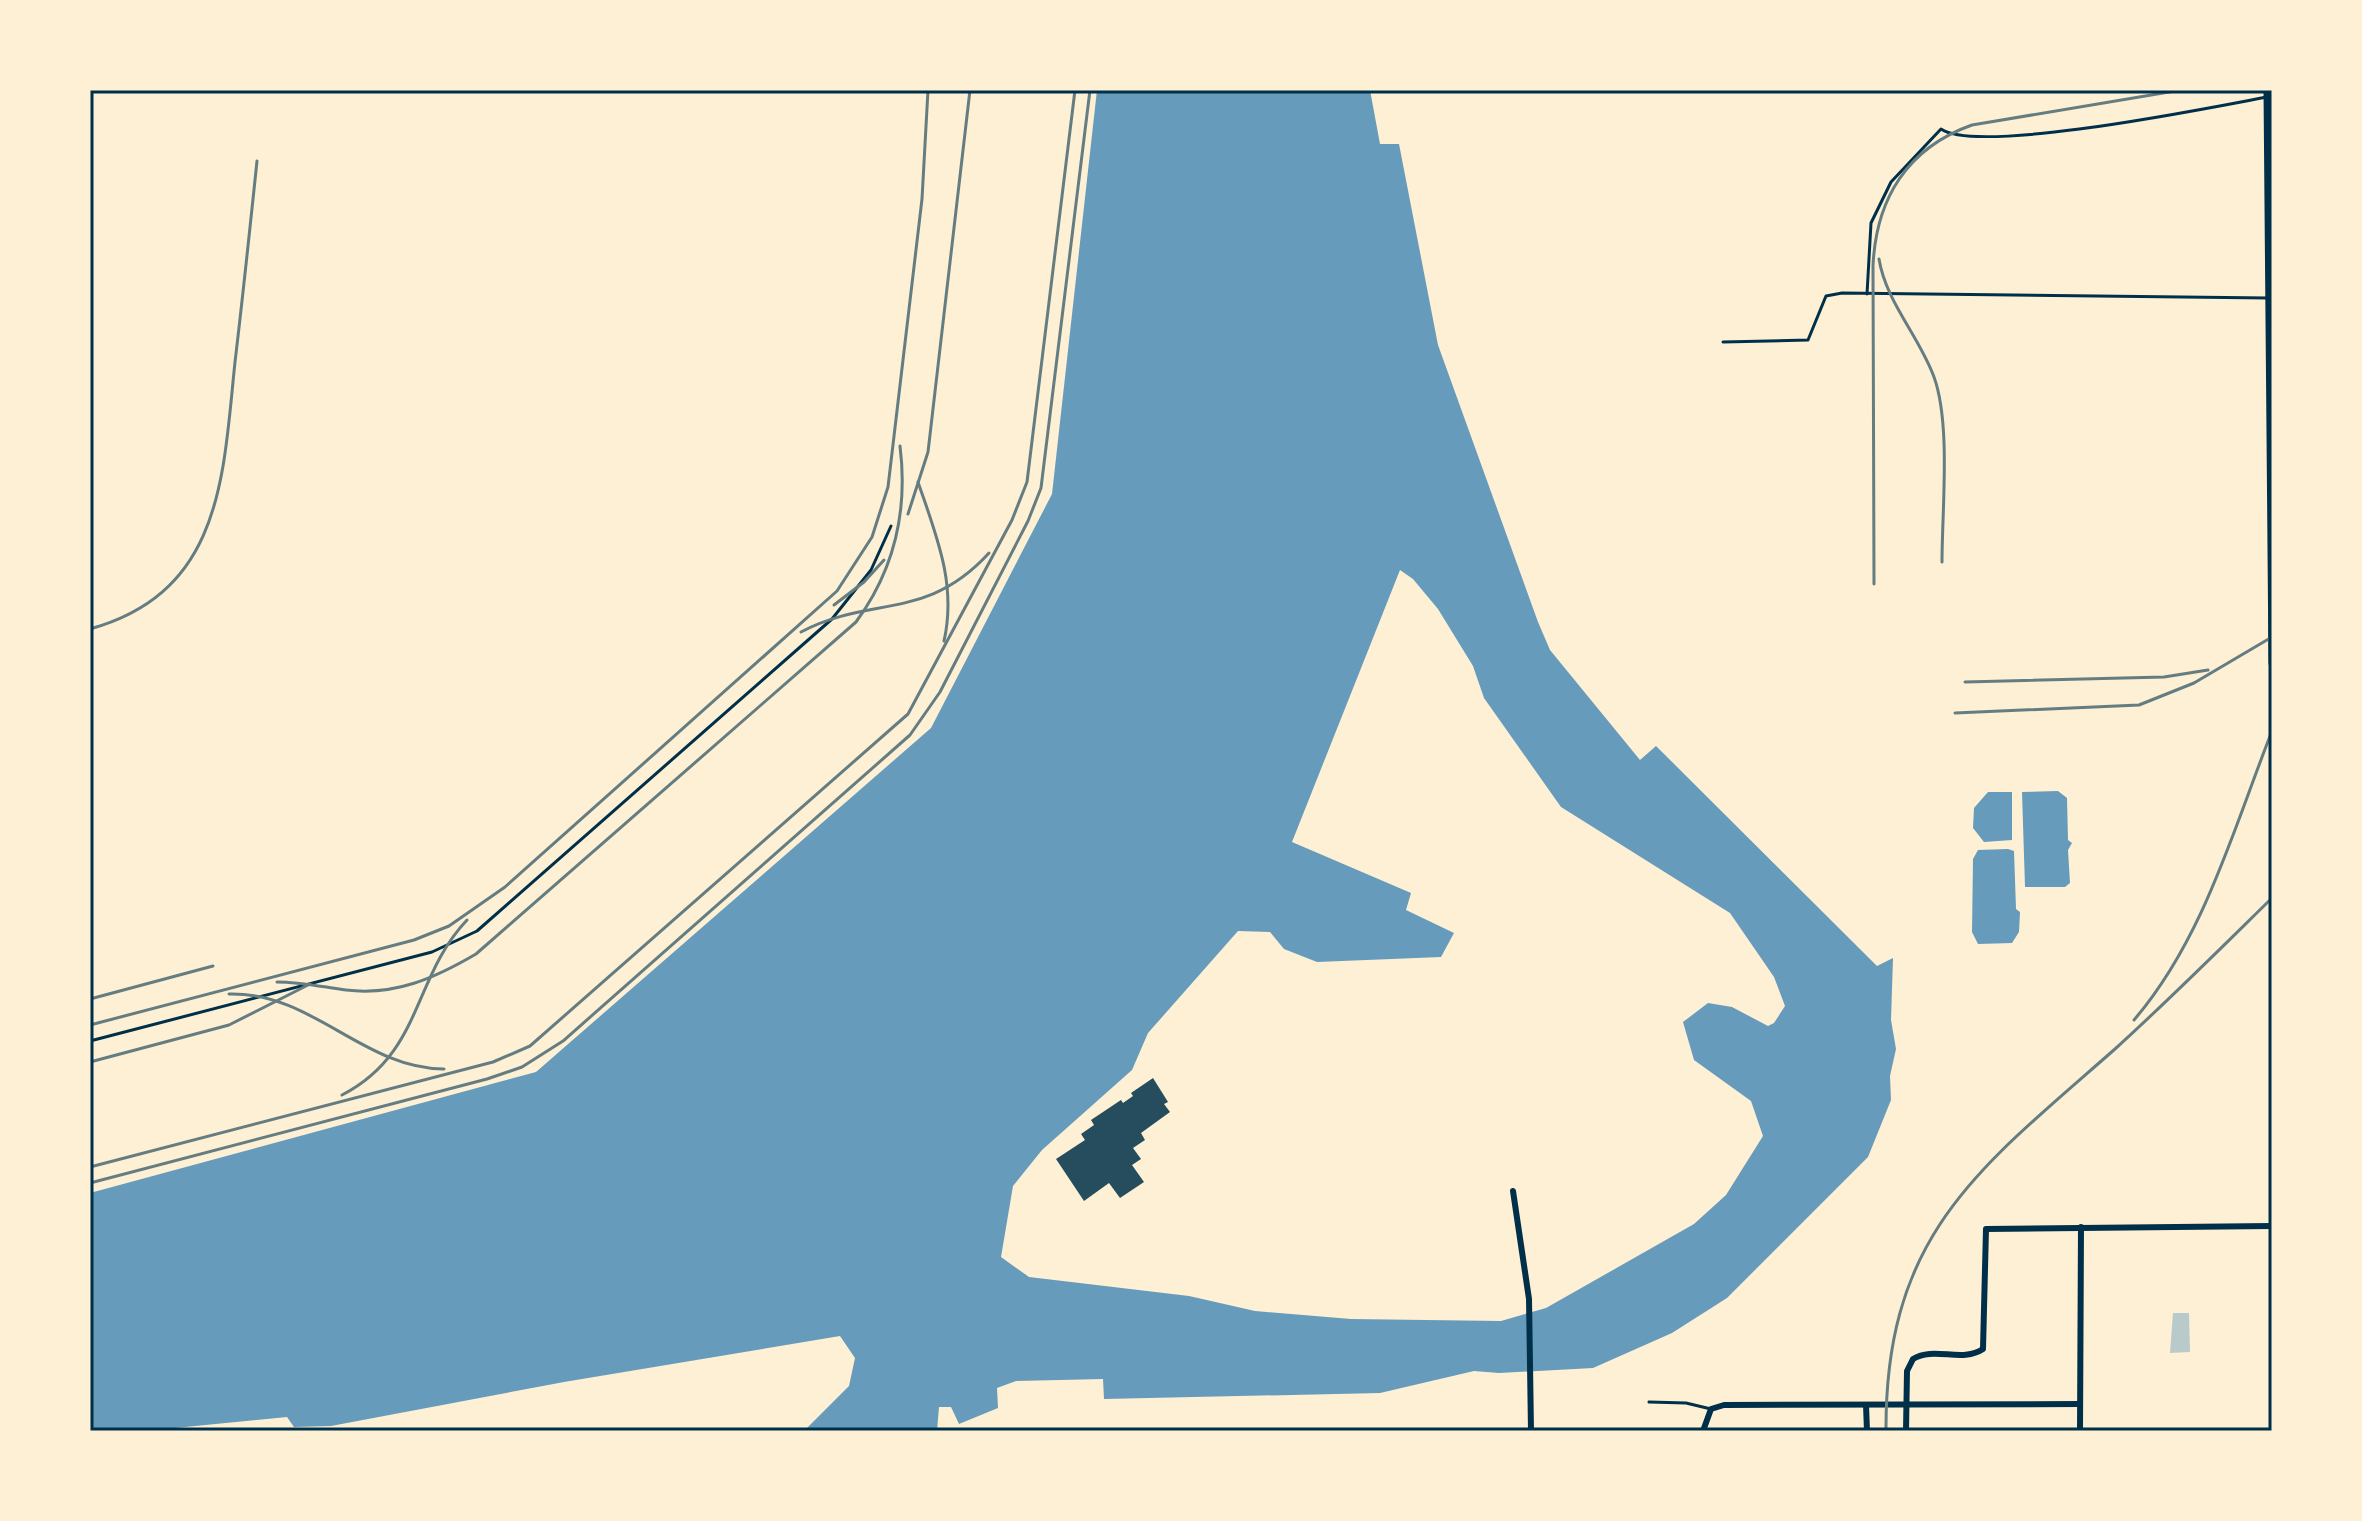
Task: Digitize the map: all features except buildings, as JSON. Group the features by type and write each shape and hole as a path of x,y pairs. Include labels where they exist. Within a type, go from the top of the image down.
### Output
{"street":[{"path":"2267,93 2272,663"},
{"path":"1513,1191 1529,1299 1531,1431"},
{"path":"1906,1431 1907,1371 1913,1359 1927,1354 1969,1355 1983,1349 1986,1229 2272,1226"},
{"path":"2080,1431 2081,1227"},
{"path":"1703,1431 1711,1409 1724,1405 2080,1404"},
{"path":"1866,1405 1867,1431"}],"lane":[{"path":"1867,295 1871,223 1891,182 1941,129 1958,135 2030,136 2267,93"},
{"path":"1723,342 1808,340 1826,296 2268,298"},
{"path":"90,1041 432,952 477,931 832,619 871,570 891,526"},
{"path":"1649,1402 1686,1403 1711,1409"}],"shaded area":[{"path":"2173,1313 2189,1313 2190,1352 2170,1353"}],"water":[{"path":"1097,90 1370,90 1380,144 1399,144 1438,345 1550,650 1640,760 1656,746 1877,966 1893,958 1891,1020 1896,1049 1890,1076 1891,1100 1868,1157 1727,1298 1672,1333 1593,1368 1499,1373 1474,1371 1380,1393 1104,1399 1103,1379 1016,1381 997,1388 998,1408 959,1424 951,1407 939,1407 937,1431 804,1431 849,1386 855,1358 840,1336 564,1382 331,1426 294,1427 287,1417 145,1431 90,1431 90,1193 536,1072 931,728 1052,494","holes":["1400,570 1413,579 1438,609 1473,666 1484,698 1561,807 1730,913 1774,977 1785,1006 1774,1023 1768,1026 1732,1007 1708,1003 1683,1022 1694,1060 1751,1101 1763,1136 1726,1195 1694,1224 1546,1308 1501,1321 1351,1319 1255,1311 1189,1296 1029,1277 1001,1257 1013,1186 1042,1150 1132,1070 1148,1033 1238,931 1270,932 1284,949 1317,962 1441,957 1454,933 1406,910 1411,893 1292,842"]},
{"path":"2058,791 2067,798 2068,840 2072,843 2068,850 2070,883 2065,887 2025,887 2022,792"},
{"path":"1988,792 2012,792 2012,840 1984,842 1973,828 1974,808"},
{"path":"1978,850 2014,851 2019,932 2012,943 1978,944 1972,932 1973,859"}],"railway":[{"path":"90,1025 414,940 449,926 505,887 837,591 872,537 888,487 922,199 928,90"},
{"path":"908,514 928,452 970,90"},
{"path":"90,1167 493,1062 530,1046 908,714 1012,520 1027,482 1075,90"},
{"path":"90,1183 487,1079 522,1067 563,1041 910,735 940,692 1028,521 1041,488 1090,90"},
{"path":"1874,584 1873,266 1881,219 1899,179 1930,147 1972,125 2181,90"},
{"path":"90,629 134,612 167,588 191,558 208,524 226,447 257,161"},
{"path":"1879,259 1888,290 1928,362 1939,396 1944,442 1942,562"},
{"path":"277,982 364,991 398,988 430,978 476,954 856,622 880,581 896,538 902,493 900,446"},
{"path":"918,482 943,560 948,600 944,641"},
{"path":"801,632 851,614 920,599 966,575 989,553"},
{"path":"834,605 864,582 884,560"},
{"path":"1955,713 2139,705 2194,683 2272,637"},
{"path":"1965,682 2164,677 2208,670"},
{"path":"2134,1020 2180,954 2198,919 2272,731"},
{"path":"1886,1431 1890,1363 1902,1305 1922,1254 1950,1210 1983,1170 2022,1131 2135,1031 2272,898"},
{"path":"342,1095 368,1078 388,1058 403,1036 449,942 467,920"},
{"path":"90,999 213,966"},
{"path":"90,1062 229,1025 310,984"},
{"path":"229,994 259,997 286,1005 388,1057 444,1069"}]}
